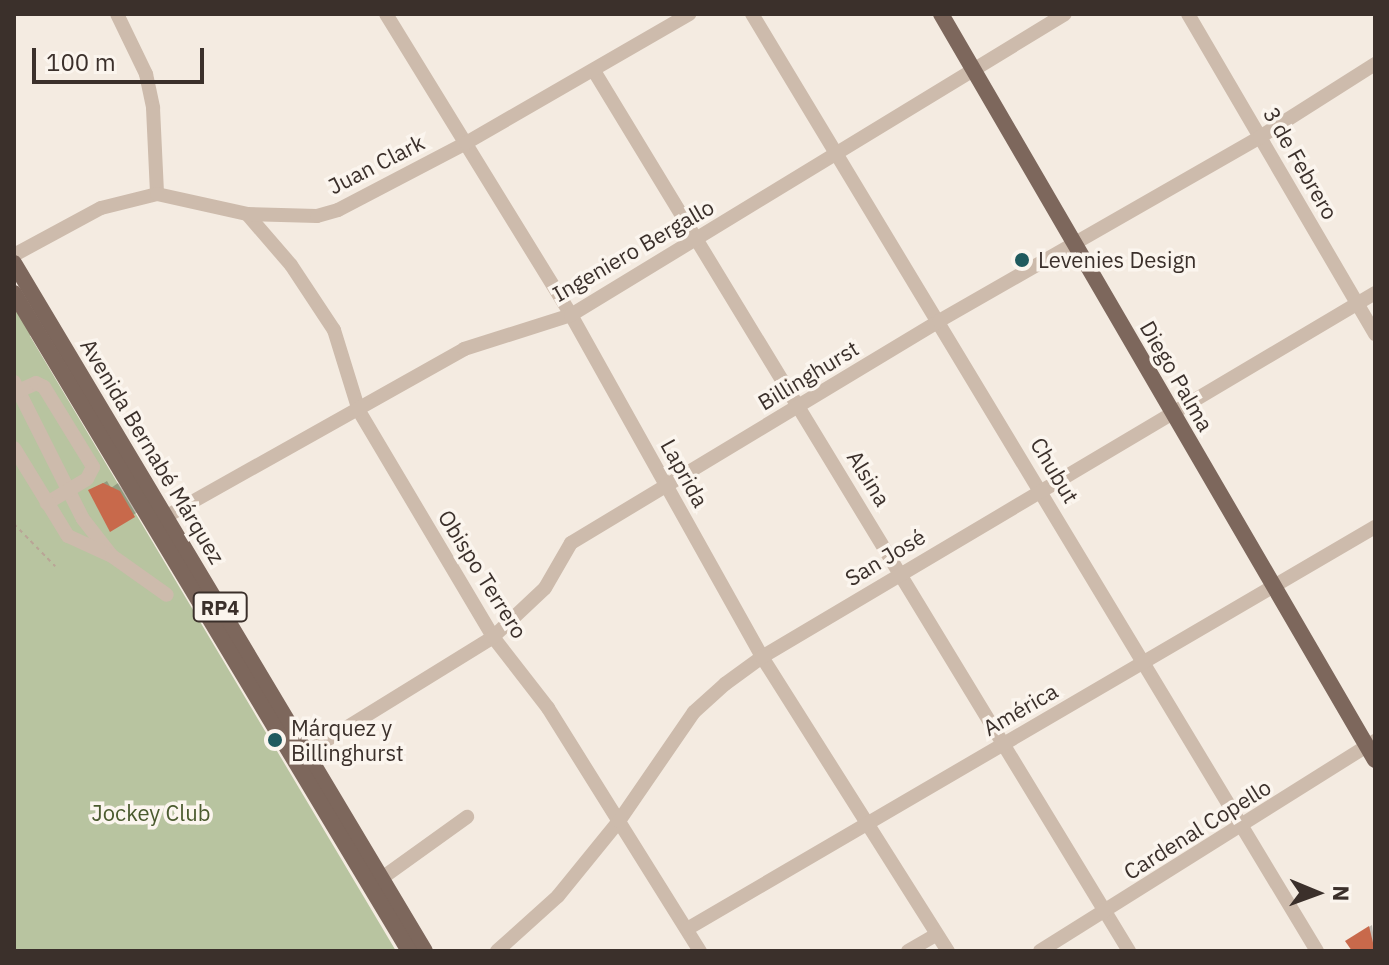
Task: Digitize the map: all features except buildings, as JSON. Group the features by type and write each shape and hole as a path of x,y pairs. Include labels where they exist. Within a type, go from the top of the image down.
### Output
{"main road":[{"name":"Diego Palma","path":"941,14 1373,749"},
{"name":"Avenida Bernabé Márquez","path":"14,263 167,516 409,951"},
{"name":"Avenida Bernabé Márquez","path":"14,293 300,757 382,878 425,951"}],"street":[{"path":"117,14 146,74 153,108 157,194"},
{"name":"Laprida","path":"386,14 571,315 762,657 865,825 948,951"},
{"name":"Juan Clark","path":"14,255 101,208 157,194 247,214 317,216 338,210 466,143 689,14"},
{"name":"Chubut","path":"752,14 1317,951"},
{"name":"Ingeniero Bergallo","path":"167,516 359,411 464,349 571,315 1065,14"},
{"name":"3 de Febrero","path":"1188,14 1375,334"},
{"name":"Billinghurst","path":"300,757 493,637 545,588 571,543 939,321 1260,137 1375,64"},
{"name":"Alsina","path":"594,71 901,573 1103,913 1129,951"},
{"name":"Obispo Terrero","path":"247,214 291,265 334,330 359,411 493,637 548,708 700,951"},
{"name":"San José","path":"497,951 558,896 619,821 694,712 762,657 1375,293"},
{"path":"47,503 71,489 91,475 91,463 42,385 15,389 71,489 83,519 112,556"},
{"path":"14,448 68,536 112,556 167,595"},
{"name":"América","path":"687,929 1375,527"},
{"name":"Cardenal Copello","path":"1040,951 1373,749"},
{"path":"382,878 467,817"},
{"path":"908,951 936,935"}],"path":[{"path":"14,524 55,566"}],"green space":[{"name":"Jockey Club","path":"14,292 34,331 30,336 396,951 14,951"}],"place":[{"name":"Levenies Design","path":"1022,260"},
{"name":"Márquez y Billinghurst","path":"275,740"}]}
